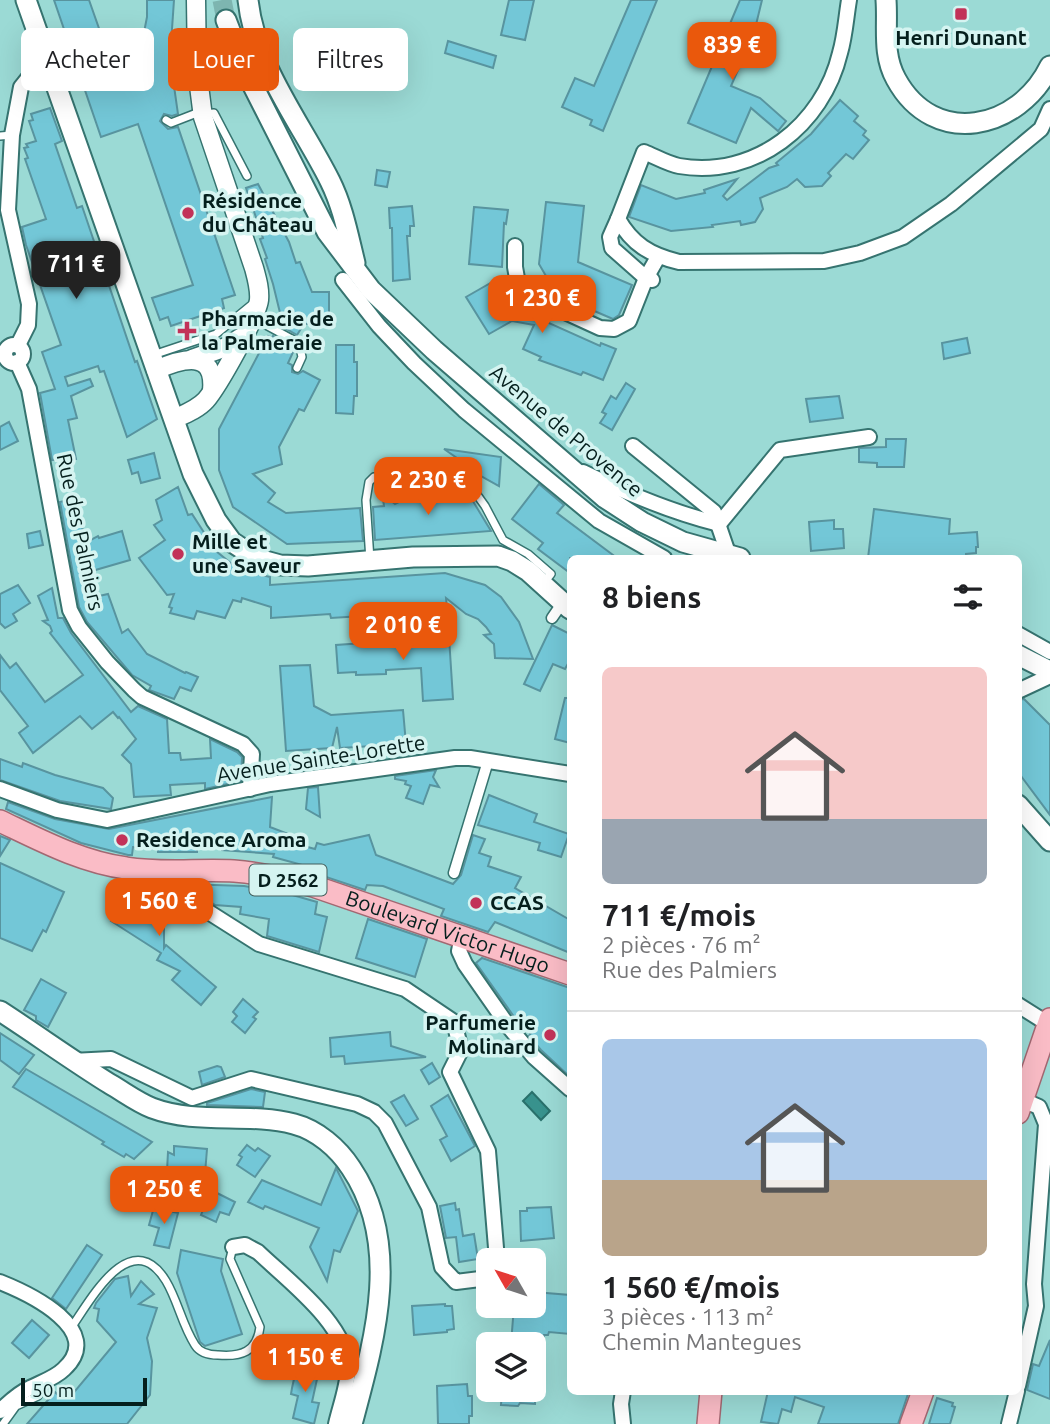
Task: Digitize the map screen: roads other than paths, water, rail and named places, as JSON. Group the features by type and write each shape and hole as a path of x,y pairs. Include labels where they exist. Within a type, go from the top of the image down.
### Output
{"main road":[{"path":"26,0 37,28"},
{"name":"Avenue de Provence","path":"248,0 257,39 271,72 331,182 345,220 350,275"},
{"path":"887,2 886,48 896,79 914,102 935,117 969,124 996,119 1030,97 1050,67"},
{"name":"Avenue de Provence","path":"226,20 247,74 350,275 371,290 397,317 605,498 642,522 683,542 728,555"},
{"path":"59,91 193,474 216,520 232,542 258,559 280,565 308,566 423,556 498,556 512,561 542,584 562,610"},
{"path":"278,133 308,176 329,216 334,220 345,220"},
{"path":"1022,659 1045,680"},
{"path":"1022,809 1050,841"},
{"name":"Boulevard Victor Hugo","path":"0,821 71,854 124,868 171,872 232,871 274,876 313,886 567,973"},
{"path":"0,1011 72,1061 152,1108 179,1114 269,1118 297,1125 320,1136 342,1154 358,1177 370,1202 377,1231 380,1285 369,1359 352,1424"},
{"path":"1022,1103 1050,1027"},
{"path":"708,1424 711,1395"},
{"path":"911,1424 922,1395"}],"street":[{"path":"174,419 207,400 254,318 259,300 259,286 254,268 203,112 197,70 196,0"},
{"path":"649,279 612,248 610,237 644,152 676,166 696,168 748,160 776,148 806,119 818,104 830,81 840,54 849,0"},
{"path":"6,135 21,87"},
{"path":"618,219 628,237 658,257 697,263 824,261 860,253 903,237 951,204 1041,129 1050,109"},
{"name":"Rue des Palmiers","path":"6,135 8,210 14,243 27,285 29,304 28,325 18,345 23,355 17,362 29,389 70,610 79,627 107,662 142,696 249,749 252,754 250,789"},
{"path":"515,246 518,284 528,295 600,328 614,330 629,321 658,257"},
{"path":"350,275 379,326 464,410 599,521 659,555"},
{"path":"154,362 183,359 198,352 229,346 243,336"},
{"path":"198,352 201,362 211,374 212,391"},
{"path":"719,524 780,450 869,437"},
{"path":"633,446 714,512 734,555"},
{"path":"564,463 641,500 719,524"},
{"path":"1022,636 1050,652"},
{"path":"1022,689 1045,680"},
{"name":"Avenue Sainte-Lorette","path":"0,789 79,816 107,820 250,789 455,758 567,774"},
{"path":"454,873 488,761"},
{"path":"171,872 177,891 259,944 405,989 454,1022 461,1050 450,1072 488,1151 496,1248"},
{"path":"462,937 459,951 465,964 509,1027 534,1057 567,1086"},
{"path":"1022,1008 1050,1027"},
{"path":"72,1061 111,1059 192,1098 251,1079 357,1104 374,1112 385,1123 429,1207 442,1268 456,1282 476,1280"},
{"path":"1022,1106 1039,1107 1046,1124 1034,1284 1037,1306 1022,1372"},
{"path":"233,1247 245,1245 258,1252 330,1322 343,1346 348,1369 337,1424"},
{"path":"0,1282 21,1290 57,1314 71,1328 77,1347 73,1360 63,1371 10,1401 0,1411"},
{"path":"622,1395 623,1424"},
{"path":"1009,1424 1016,1395"}],"lane":[{"path":"166,120 171,123 203,112 214,113 247,176"},
{"path":"198,352 259,300"},
{"path":"254,318 299,343 302,357 297,368"},
{"path":"370,561 366,500 369,482 374,477 388,478 393,484 395,498"},
{"path":"471,481 470,485 503,540 528,554 551,574 542,584"},
{"path":"71,1328 111,1274 125,1262 143,1262 152,1266 167,1282 196,1347 207,1355 238,1356 250,1349 259,1338 260,1327 230,1259 233,1247"},
{"path":"3,1424 16,1406 37,1396 34,1386"}],"water":[{"path":"532,1092 550,1111 541,1120 523,1101"}],"tunnel":[{"path":"222,0 226,20"}],"place":[{"name":"Henri Dunant","path":"961,14"},
{"name":"Résidence du Château","path":"188,213"},
{"name":"Pharmacie de la Palmeraie","path":"187,331"},
{"name":"Mille et une Saveur","path":"178,554"},
{"name":"Residence Aroma","path":"122,840"},
{"name":"CCAS","path":"476,903"},
{"name":"Parfumerie Molinard","path":"550,1035"}]}
